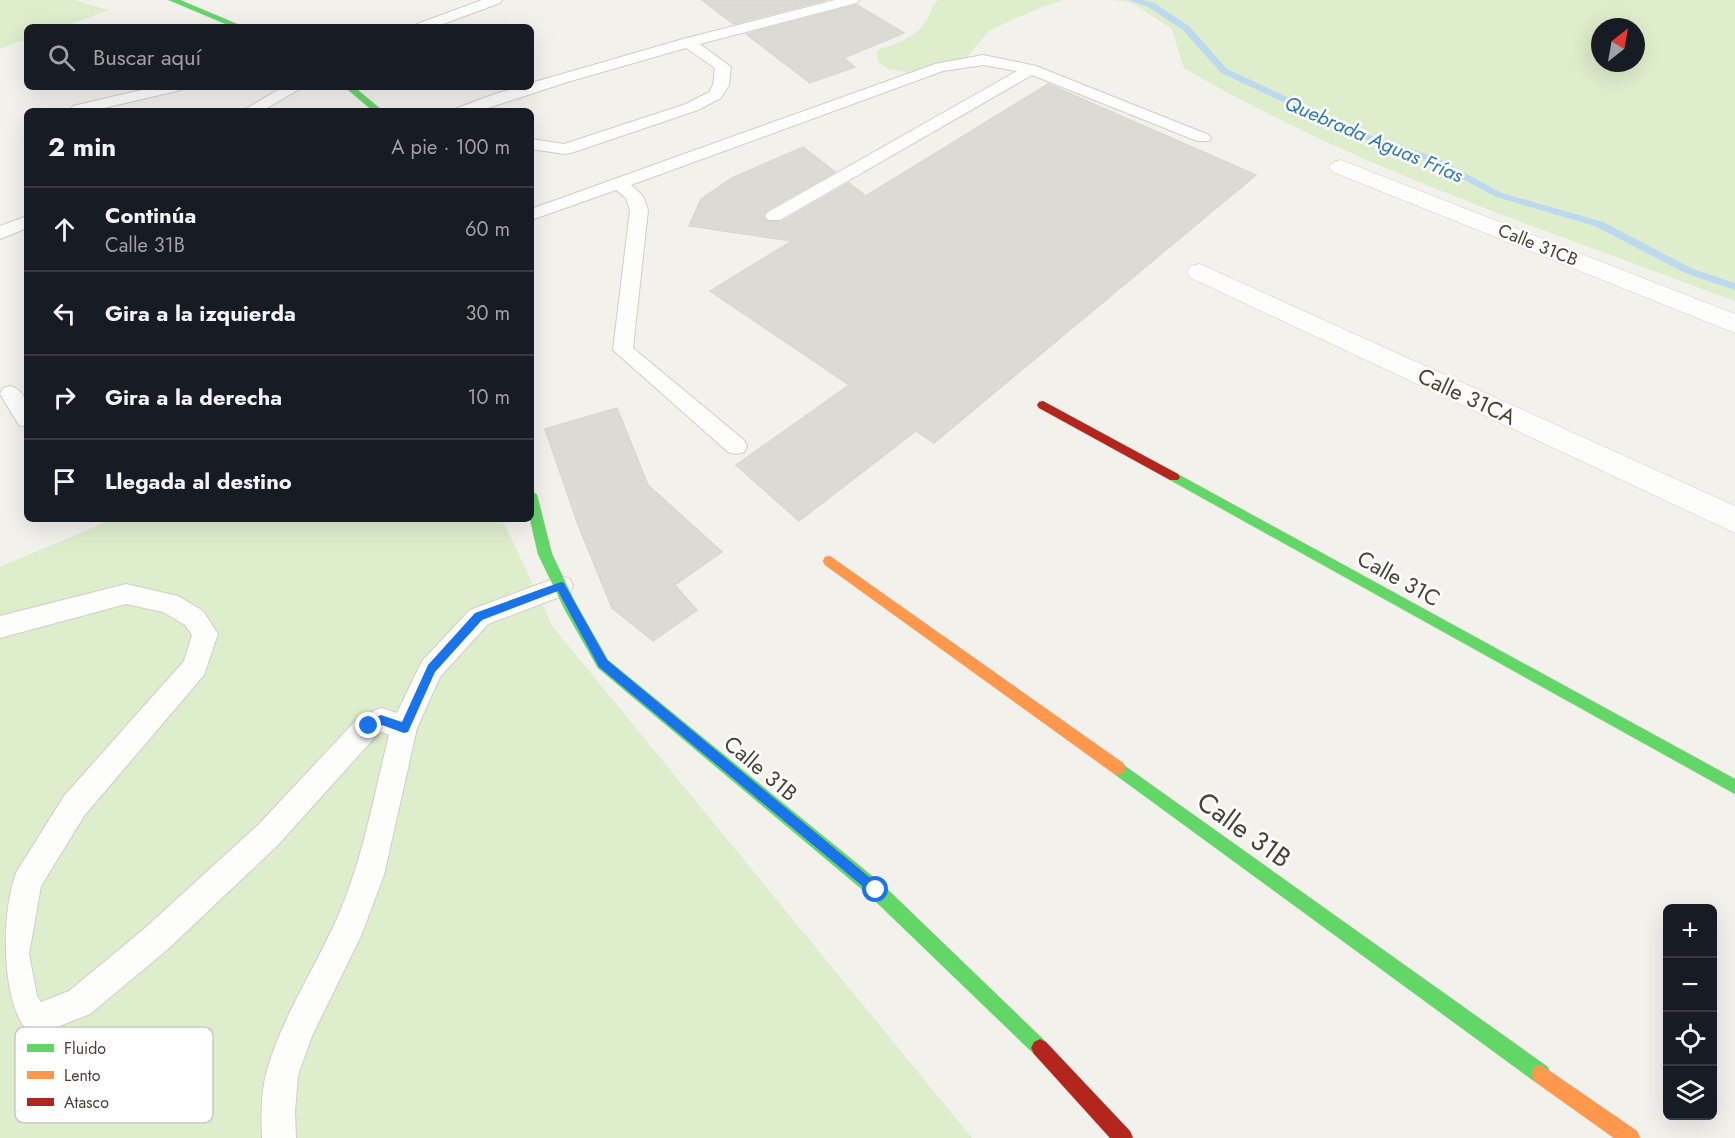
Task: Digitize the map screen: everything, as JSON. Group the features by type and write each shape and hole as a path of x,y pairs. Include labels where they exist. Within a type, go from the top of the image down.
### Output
{"street":[{"path":"173,0 233,24"},
{"path":"353,90 374,108"},
{"name":"Calle 31CB","path":"1341,167 1735,324"},
{"name":"Calle 31CA","path":"1200,272 1735,520"},
{"name":"Calle 31C","path":"1043,405 1735,787"},
{"name":"Calle 31B","path":"534,508 545,554 603,664 876,890 1053,1061 1123,1138"},
{"name":"Calle 31B","path":"830,561 1630,1138"}],"lane":[{"path":"430,24 495,0"},
{"path":"534,87 688,42 852,0"},
{"path":"534,144 565,149 692,108 715,95 721,85 723,67 688,42"},
{"path":"534,214 940,67 983,60 1031,69 1203,138"},
{"path":"774,216 1031,69"},
{"path":"79,108 161,90"},
{"path":"256,108 289,90"},
{"path":"472,108 523,90"},
{"path":"619,184 634,196 639,210 623,350 736,446"},
{"path":"0,233 24,222"},
{"path":"10,393 24,414"},
{"path":"279,1138 278,1112 282,1075 298,1030 350,925 369,875 404,728 431,669 479,616 561,586"},
{"path":"0,627 126,594 169,603 194,618 205,634 195,667 74,806 27,881 14,954 22,1001 34,1020 80,1003 156,939 268,835 369,726 381,720 404,728"}],"green space":[{"path":"0,0 73,0 109,10 70,24 24,24 24,40 0,49"},
{"path":"939,0 1064,0 1044,6 990,30 967,57 910,73 888,69 878,62 877,50 900,42 913,34 925,23"},
{"path":"1113,0 1735,0 1735,301 1454,196 1316,137 1184,68 1171,28 1130,2"},
{"path":"106,522 503,522 553,627 972,1138 0,1138 0,567"}],"building":[{"path":"702,0 826,0 733,24"},
{"path":"857,5 904,33 844,58 855,67 810,83 746,34"},
{"path":"1048,84 1256,175 934,443 916,431 799,521 736,465 849,385 710,291 792,241 689,226 701,199 732,178 803,147 835,172 767,210 763,216 766,221 781,222 849,183 866,196"},
{"path":"617,408 648,485 722,552 675,585 697,610 653,641 612,608 577,522 545,429"}],"waterway":[{"name":"Quebrada Aguas Frías","path":"1133,0 1151,5 1186,28 1224,71 1301,107 1336,127 1432,159 1499,195 1599,224 1689,271 1735,287"}],"traffic: fast":[{"path":"173,0 233,24"},
{"path":"353,90 374,108"},
{"path":"1174,477 1735,787"},
{"path":"534,508 545,554 570,606 603,664 876,890 1040,1048"},
{"path":"1118,768 1541,1074"}],"traffic: slow":[{"path":"830,561 1118,768"},
{"path":"1541,1074 1630,1138"}],"traffic: jam":[{"path":"1043,405 1174,477"},
{"path":"1040,1048 1123,1138"}],"route":[{"path":"369,726 381,720 404,728 431,669 479,616 561,586 603,664 876,890"}]}
